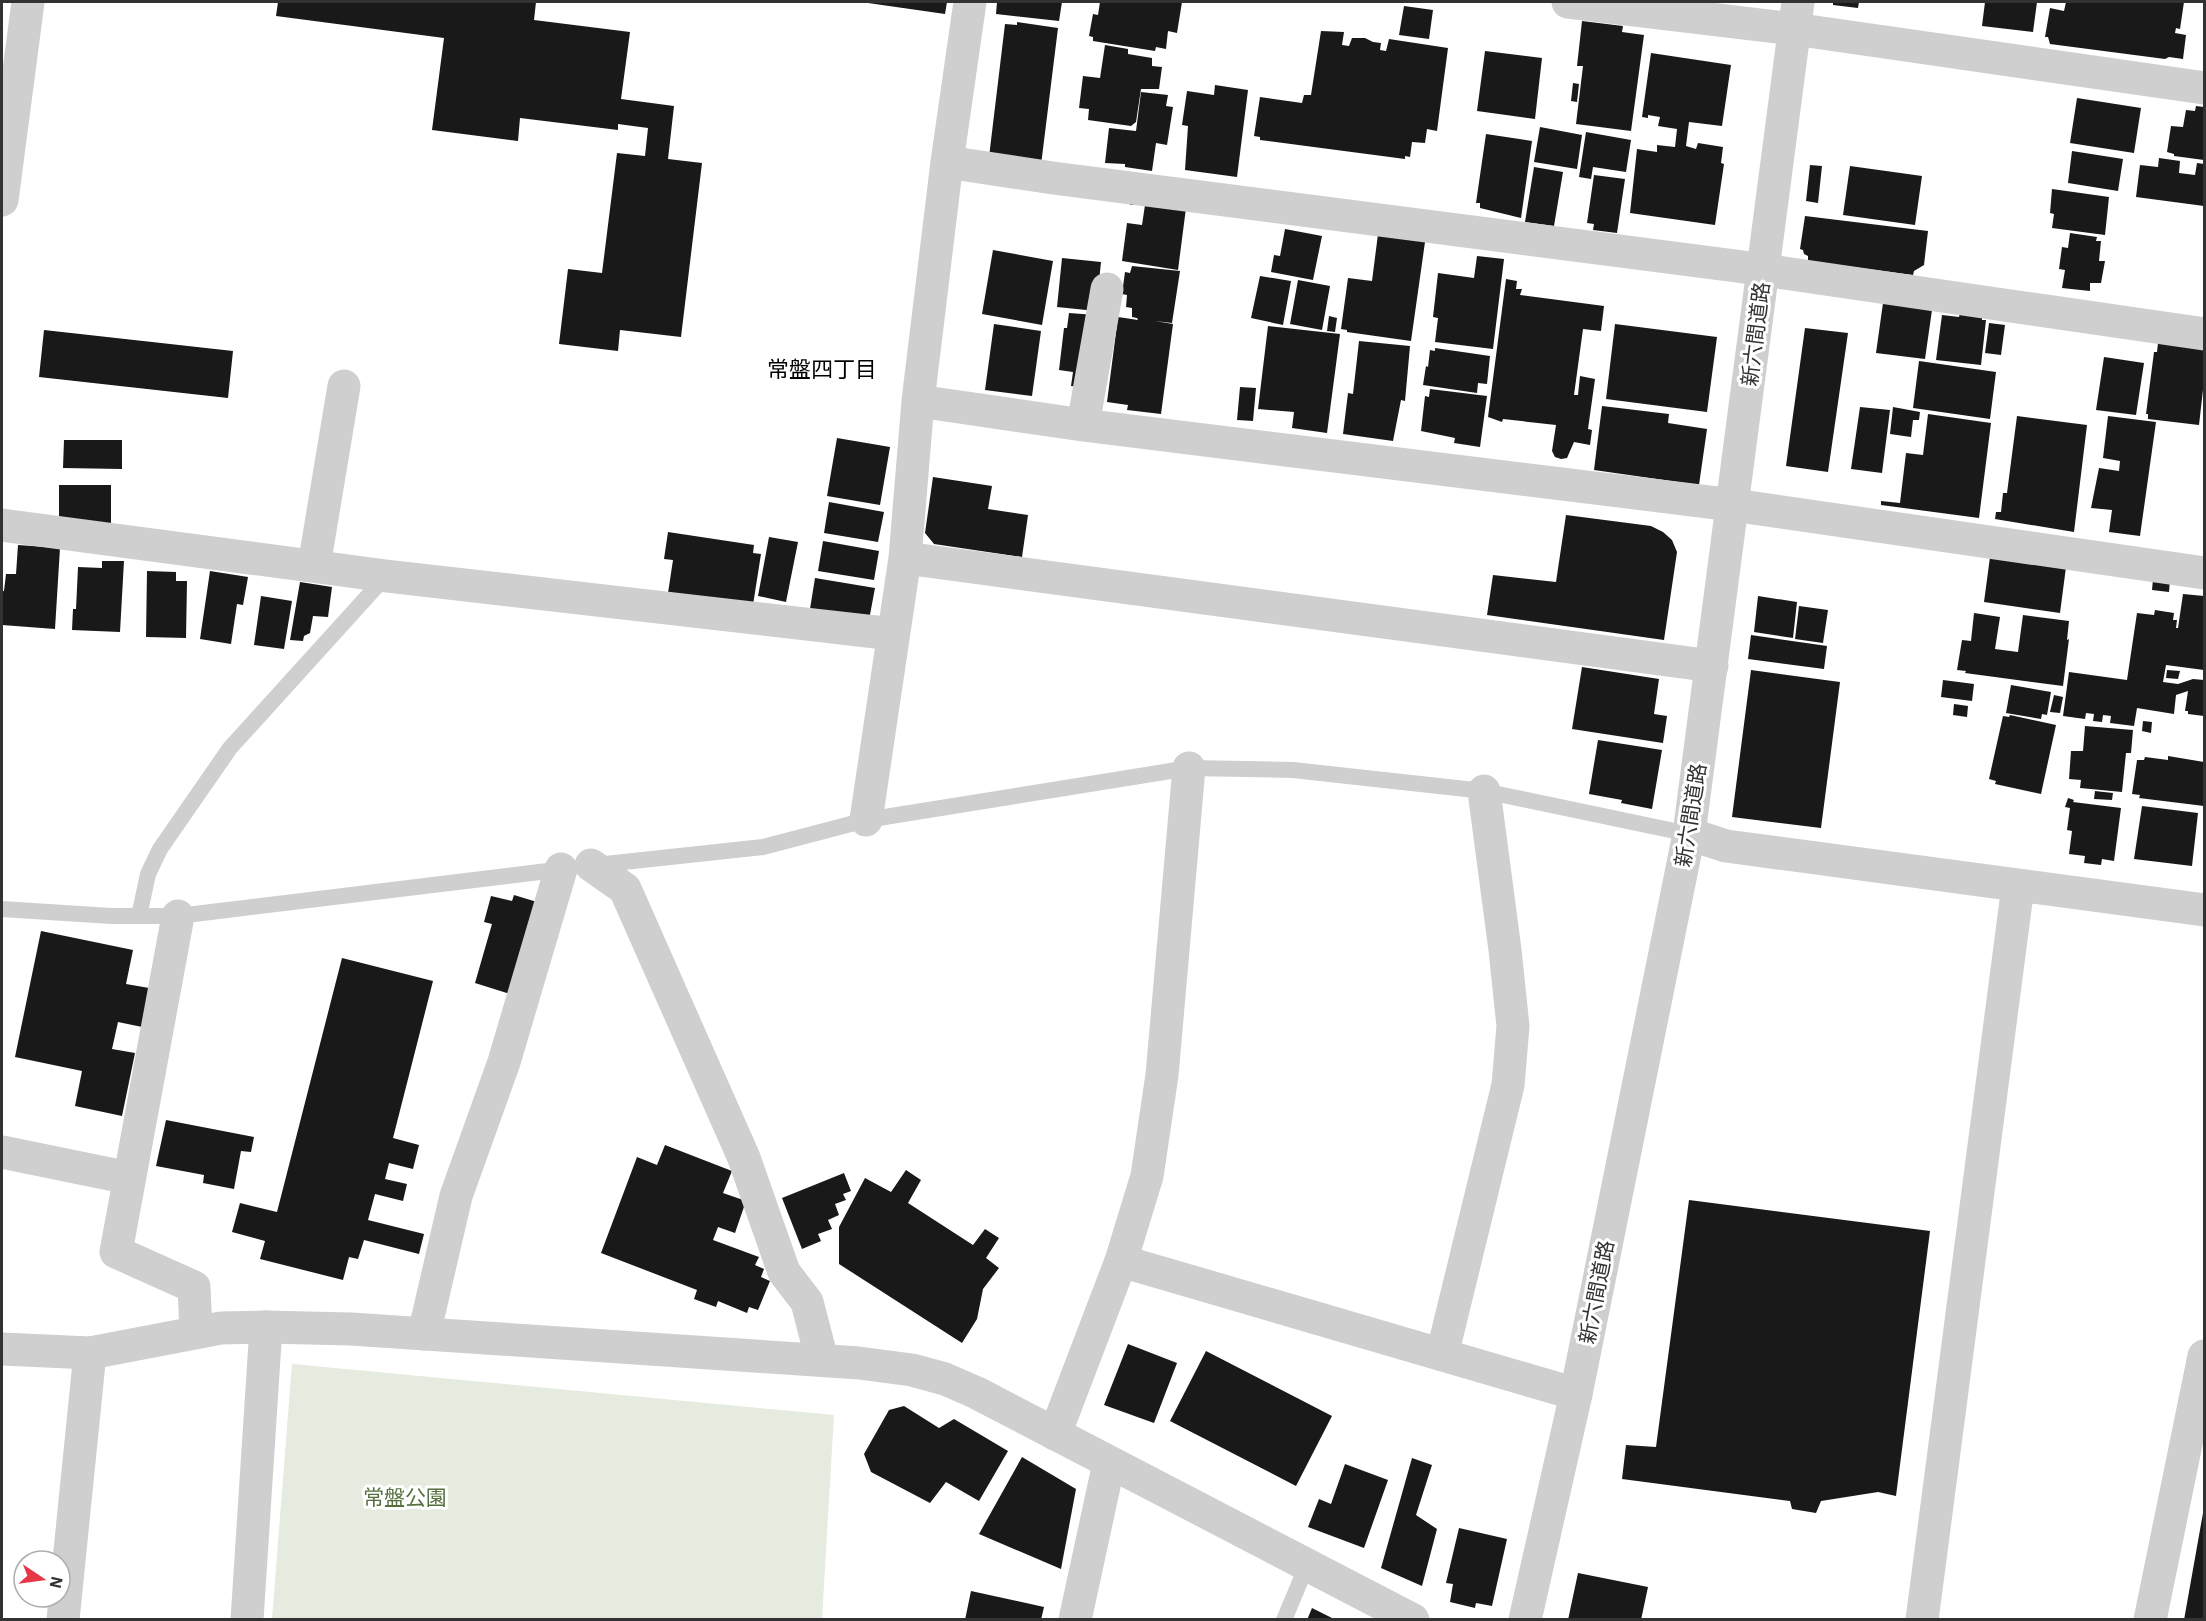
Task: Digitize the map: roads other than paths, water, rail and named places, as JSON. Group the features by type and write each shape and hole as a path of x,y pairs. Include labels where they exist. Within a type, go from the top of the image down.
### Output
{"street":[{"path":"2,201 28,2"},
{"path":"866,820 905,558 918,401 947,162 970,2"},
{"path":"1568,2 1796,15 2205,88"},
{"name":"新六間道路","path":"1525,1620 1576,1394 1689,834 1796,15"},
{"path":"947,162 1053,178 1763,270 2205,334"},
{"path":"1083,425 1107,289"},
{"path":"314,566 344,386"},
{"path":"918,401 1083,425 1733,505 2205,573"},
{"path":"2,525 386,576 893,634"},
{"path":"905,558 1712,666"},
{"path":"1055,1434 1121,1261 1147,1176 1162,1075 1189,768"},
{"path":"1442,1355 1508,1085 1513,1026 1484,790"},
{"path":"1689,834 1726,846 2205,910"},
{"path":"424,1334 456,1196 576,867 625,889 744,1158 784,1272 807,1302 822,1360"},
{"path":"1922,1620 2018,886"},
{"path":"178,916 116,1252 194,1287 196,1332"},
{"path":"2,1152 129,1178"},
{"path":"1121,1261 1576,1394"},
{"path":"247,1620 266,1327"},
{"path":"2,1349 90,1353 221,1328 266,1327 424,1334 822,1360 912,1370 945,1379 1413,1620"},
{"path":"63,1620 90,1353"},
{"path":"2150,1620 2205,1356"},
{"path":"1076,1620 1109,1463"}],"lane":[{"path":"138,916 148,874 160,849 230,748 386,576"},
{"path":"2,909 178,916 576,867 763,847 866,820 1189,768 1293,770 1484,790 1689,834"},
{"path":"1284,1620 1307,1565"}],"district":[{"name":"常盤四丁目","path":"822,368"}],"park label":[{"name":"常盤公園","path":"405,1497"}]}
